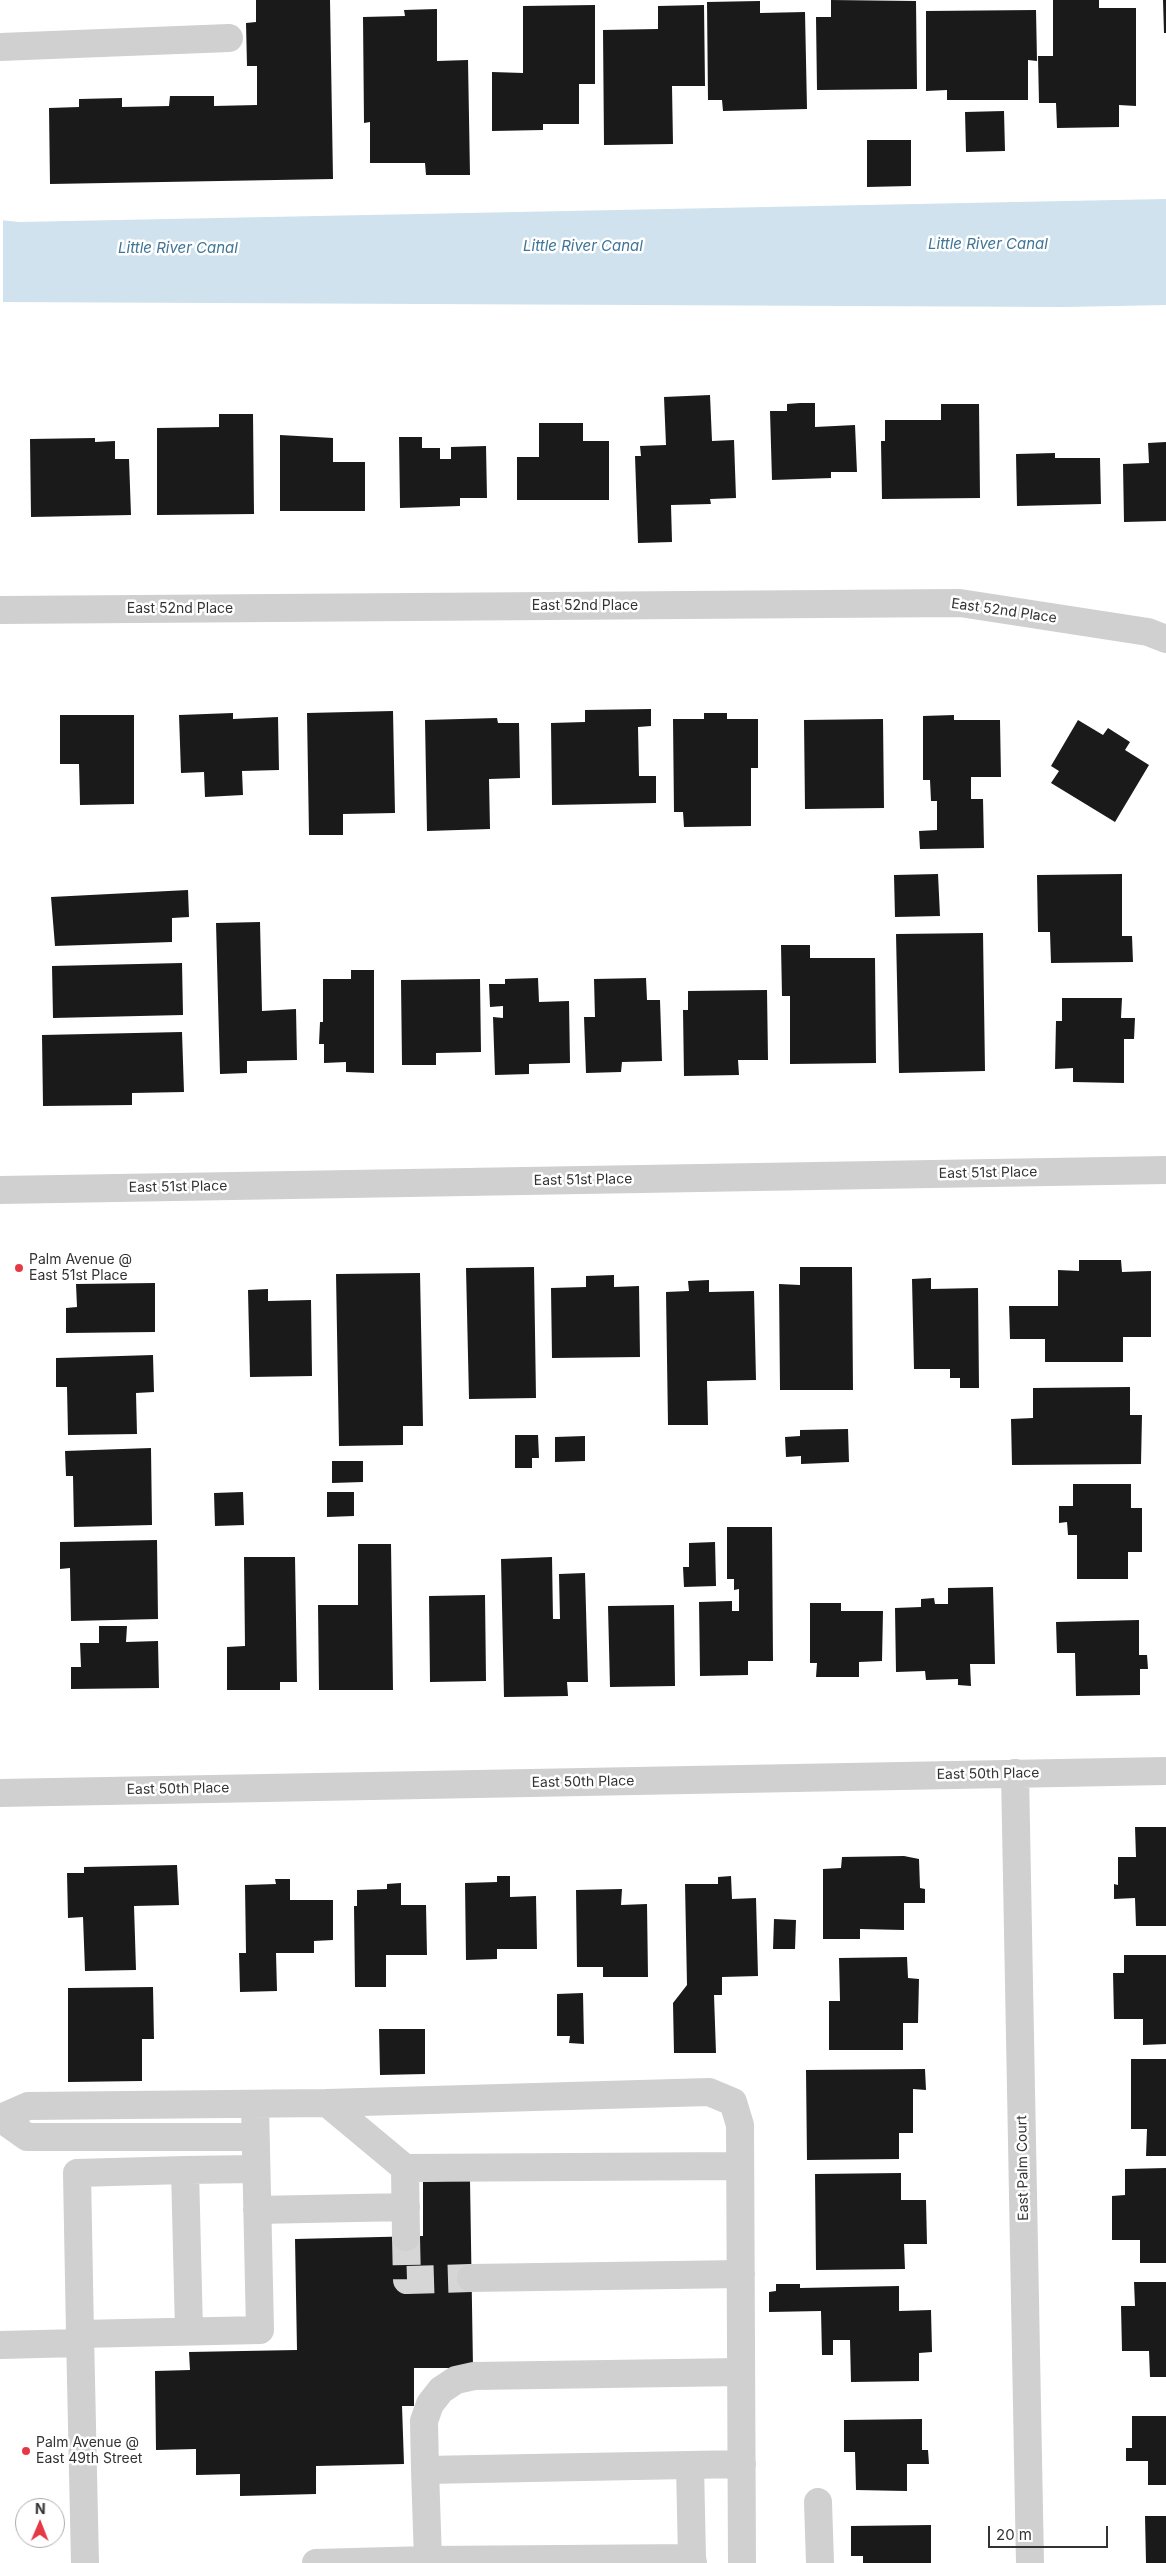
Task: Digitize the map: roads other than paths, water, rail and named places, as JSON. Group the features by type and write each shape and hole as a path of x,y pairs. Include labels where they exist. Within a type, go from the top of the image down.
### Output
{"street":[{"path":"0,47 229,38"},
{"name":"East 52nd Place","path":"0,610 960,603 1148,632 1166,639"},
{"name":"East 51st Place","path":"0,1190 1166,1170"},
{"name":"East 50th Place","path":"0,1793 1166,1771"},
{"name":"East Palm Court","path":"1015,1773 1030,2563"},
{"path":"0,2118 28,2106 255,2105 709,2092 733,2102 740,2125 742,2563"},
{"path":"327,2103 405,2168 740,2166"},
{"path":"0,2345 189,2331 260,2330 255,2105"},
{"path":"0,2118 27,2137 256,2137"},
{"path":"405,2168 406,2237"},
{"path":"85,2563 77,2173 256,2169"},
{"path":"185,2170 189,2331"},
{"path":"257,2210 406,2207"},
{"path":"471,2278 741,2274"},
{"path":"428,2560 424,2421 430,2404 441,2390 456,2380 474,2376 741,2372"},
{"path":"425,2470 742,2464"},
{"path":"316,2563 428,2560 692,2560 690,2465"},
{"path":"818,2502 820,2563"}],"water":[{"name":"Little River Canal","path":"1166,199 1166,305 1064,307 0,302 0,220 19,222"}],"tunnel":[{"path":"406,2237 407,2280 471,2278"}],"place":[{"name":"Palm Avenue @ East 51st Place","path":"19,1268"},
{"name":"Palm Avenue @ East 49th Street","path":"26,2451"}]}
